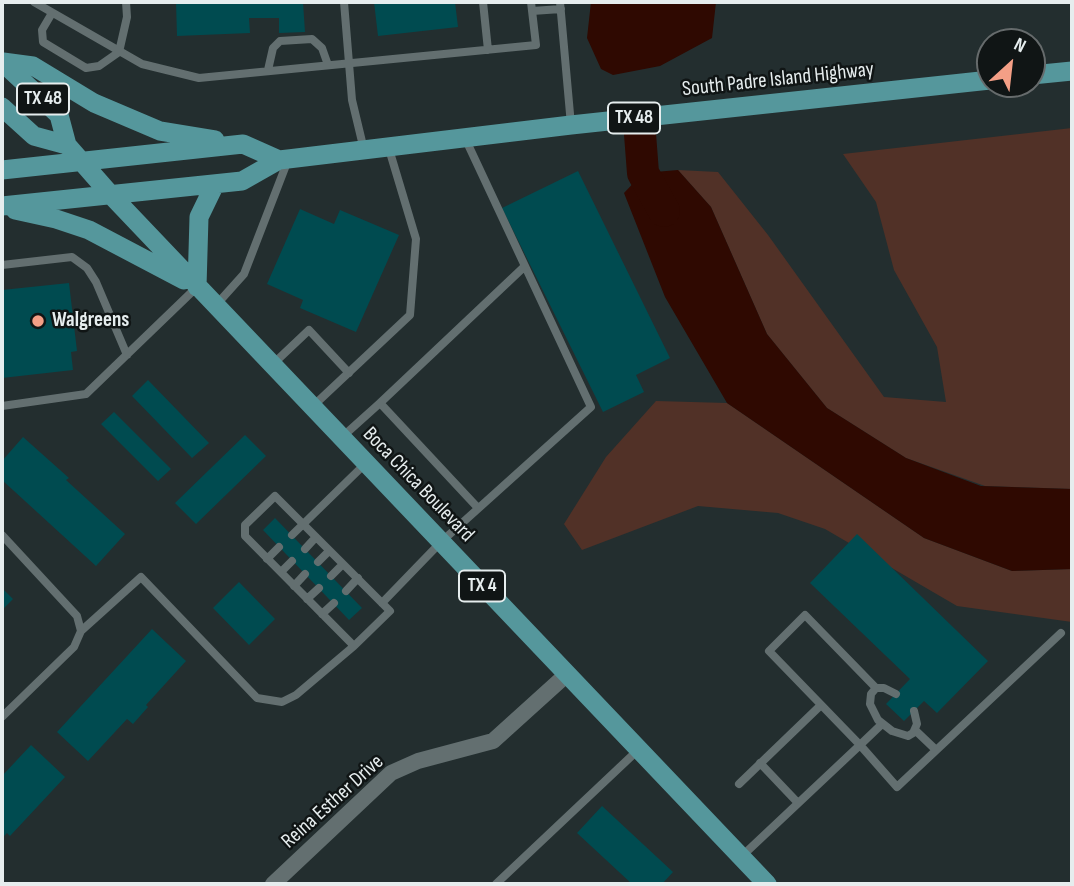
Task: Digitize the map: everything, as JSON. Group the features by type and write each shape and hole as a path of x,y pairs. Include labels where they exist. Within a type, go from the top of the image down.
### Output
{"main road":[{"name":"TX 48","path":"2,62 33,66 94,103 160,131 243,145"},
{"name":"Boca Chica Boulevard","path":"2,62 59,115 73,153 110,194 767,884"},
{"path":"1046,74 1072,71"},
{"name":"South Padre Island Highway","path":"2,207 242,181 284,160 571,125 976,82"},
{"name":"TX 48","path":"2,107 34,136 73,153"},
{"name":"South Padre Island Highway","path":"2,170 73,153 243,145 284,160"},
{"path":"197,287 199,218 215,184"},
{"name":"TX 4","path":"2,207 89,230 197,287"}],"street":[{"name":"Reina Esther Drive","path":"273,884 391,773 418,761 493,741 566,675"}],"lane":[{"path":"34,2 142,64 199,78 536,45 532,6 560,5 571,125"},
{"path":"52,13 42,30 43,43 86,68 100,65 119,51 127,17 126,2"},
{"path":"344,2 352,100 365,150"},
{"path":"483,2 488,50"},
{"path":"268,70 273,48 280,41 312,39 322,48 328,65"},
{"path":"382,603 441,542 591,407 465,138"},
{"path":"312,407 410,315 416,239 388,147"},
{"path":"215,306 244,274 284,160"},
{"path":"2,265 72,257 87,268 96,282 127,355"},
{"path":"341,438 525,266"},
{"path":"2,406 86,394 197,287"},
{"path":"272,365 309,330 349,373"},
{"path":"380,403 478,508"},
{"path":"292,535 366,463"},
{"path":"2,717 74,647 81,631 141,578 257,698 282,702 296,695 354,646 390,611 275,496 246,525 245,536 354,646"},
{"path":"2,535 77,616 81,631"},
{"path":"305,549 316,537"},
{"path":"267,559 279,547"},
{"path":"318,562 329,551"},
{"path":"281,572 292,561"},
{"path":"331,576 343,564"},
{"path":"294,586 305,574"},
{"path":"345,591 358,578"},
{"path":"307,599 319,588"},
{"path":"322,614 334,603"},
{"path":"896,694 884,688 876,688 805,615 769,651 897,787 1060,633"},
{"path":"876,688 871,694 870,704 875,716 882,724 902,736 908,736 915,730 918,720 914,711"},
{"path":"739,783 821,705"},
{"path":"741,857 882,724"},
{"path":"915,730 936,750"},
{"path":"496,884 638,750"},
{"path":"760,763 798,803"}],"shaded area":[{"path":"591,2 716,2 712,38 660,66 613,75 601,69 587,38"},
{"path":"1072,128 1072,489 985,486 906,458 827,408 767,334 711,207 678,170 718,172 768,235 884,397 946,402 937,347 894,270 876,202 843,154"},
{"path":"678,170 711,207 767,334 827,408 906,458 981,486 1072,489 1072,569 1012,571 924,538 727,403 665,297 624,193 643,173"},
{"path":"656,401 727,403 924,538 1012,571 1072,569 1072,622 957,606 825,529 778,513 698,506 582,550 564,524 606,457"}],"building":[{"path":"176,2 303,2 305,32 279,33 279,18 249,18 250,33 177,36"},
{"path":"374,2 455,2 458,27 378,36"},
{"path":"578,171 670,358 636,375 644,392 603,412 502,208"},
{"path":"300,209 334,224 340,210 399,235 356,332 300,308 303,300 267,284"},
{"name":"Walgreens","path":"69,283 77,351 71,352 73,370 2,378 2,290"},
{"path":"148,380 209,443 192,458 132,396"},
{"path":"114,412 171,469 158,481 101,424"},
{"path":"245,435 266,456 196,524 175,503"},
{"path":"23,437 125,534 96,566 2,480 2,461"},
{"path":"275,518 362,608 349,620 263,530"},
{"path":"857,534 988,661 937,713 924,701 904,721 886,704 910,679 810,583"},
{"path":"239,582 275,619 249,645 213,608"},
{"path":"2,588 13,599 2,610"},
{"path":"152,629 186,661 146,705 148,707 133,724 127,719 88,761 57,732"},
{"path":"31,745 65,777 10,836 7,833 2,838 2,776"},
{"path":"602,806 673,872 662,884 632,884 577,833"}],"waterway":[{"path":"640,134 643,173 664,211"}],"place":[{"name":"Walgreens","path":"38,321"}]}
